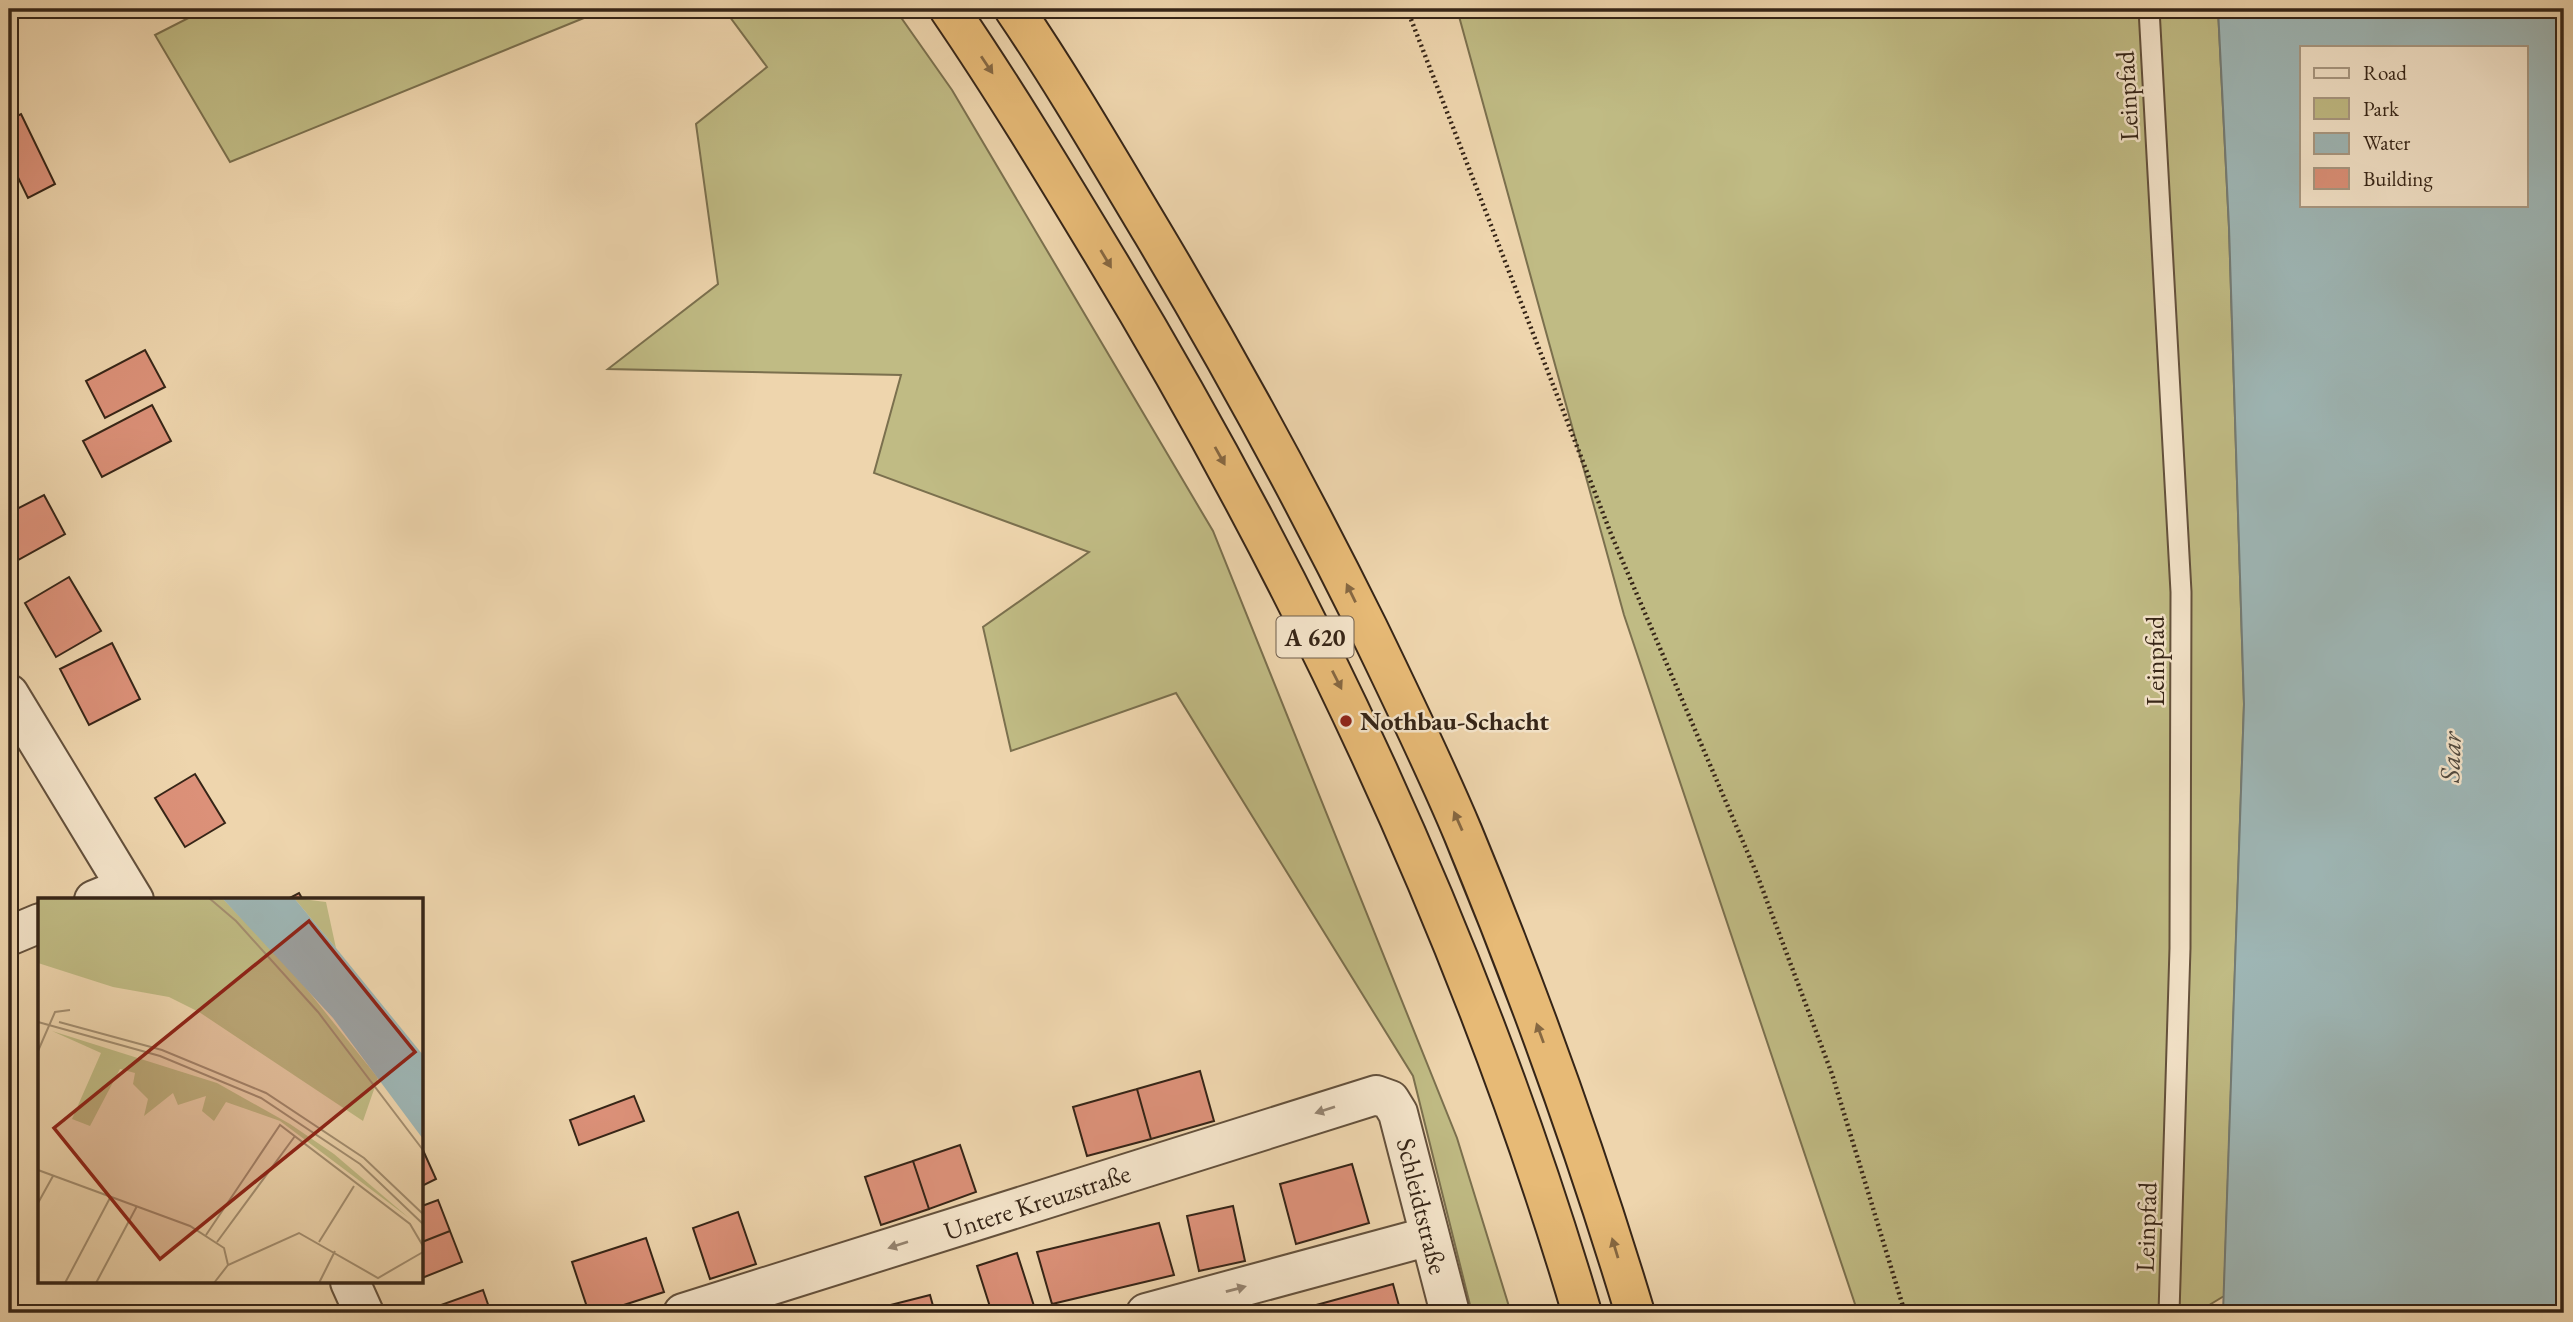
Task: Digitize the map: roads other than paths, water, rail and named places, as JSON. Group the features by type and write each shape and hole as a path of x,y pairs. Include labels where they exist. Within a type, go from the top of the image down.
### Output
{"highway":[{"name":"A 620","path":"949,9 1002,87 1151,332 1269,546 1351,708 1410,839 1495,1053 1562,1244 1582,1313"},
{"name":"A 620","path":"1014,9 1047,57 1198,310 1324,539 1397,687 1463,832 1540,1032 1611,1232 1635,1313"}],"street":[{"path":"10,699 118,896"},
{"path":"9,936 38,924"},
{"name":"Untere Kreuzstraße","path":"683,1313 1376,1095 1390,1100"},
{"name":"Schleidtstraße","path":"1390,1100 1398,1113 1450,1313"},
{"path":"1146,1313 1430,1237"},
{"path":"351,1284 363,1313"}],"lane":[{"name":"Leinpfad","path":"2149,9 2181,592 2180,948 2169,1313"}],"water":[{"name":"Saar","path":"2218,9 2564,9 2564,1313 2223,1313 2244,704 2229,227"}],"place":[{"name":"Nothbau-Schacht","path":"1346,721"}]}
